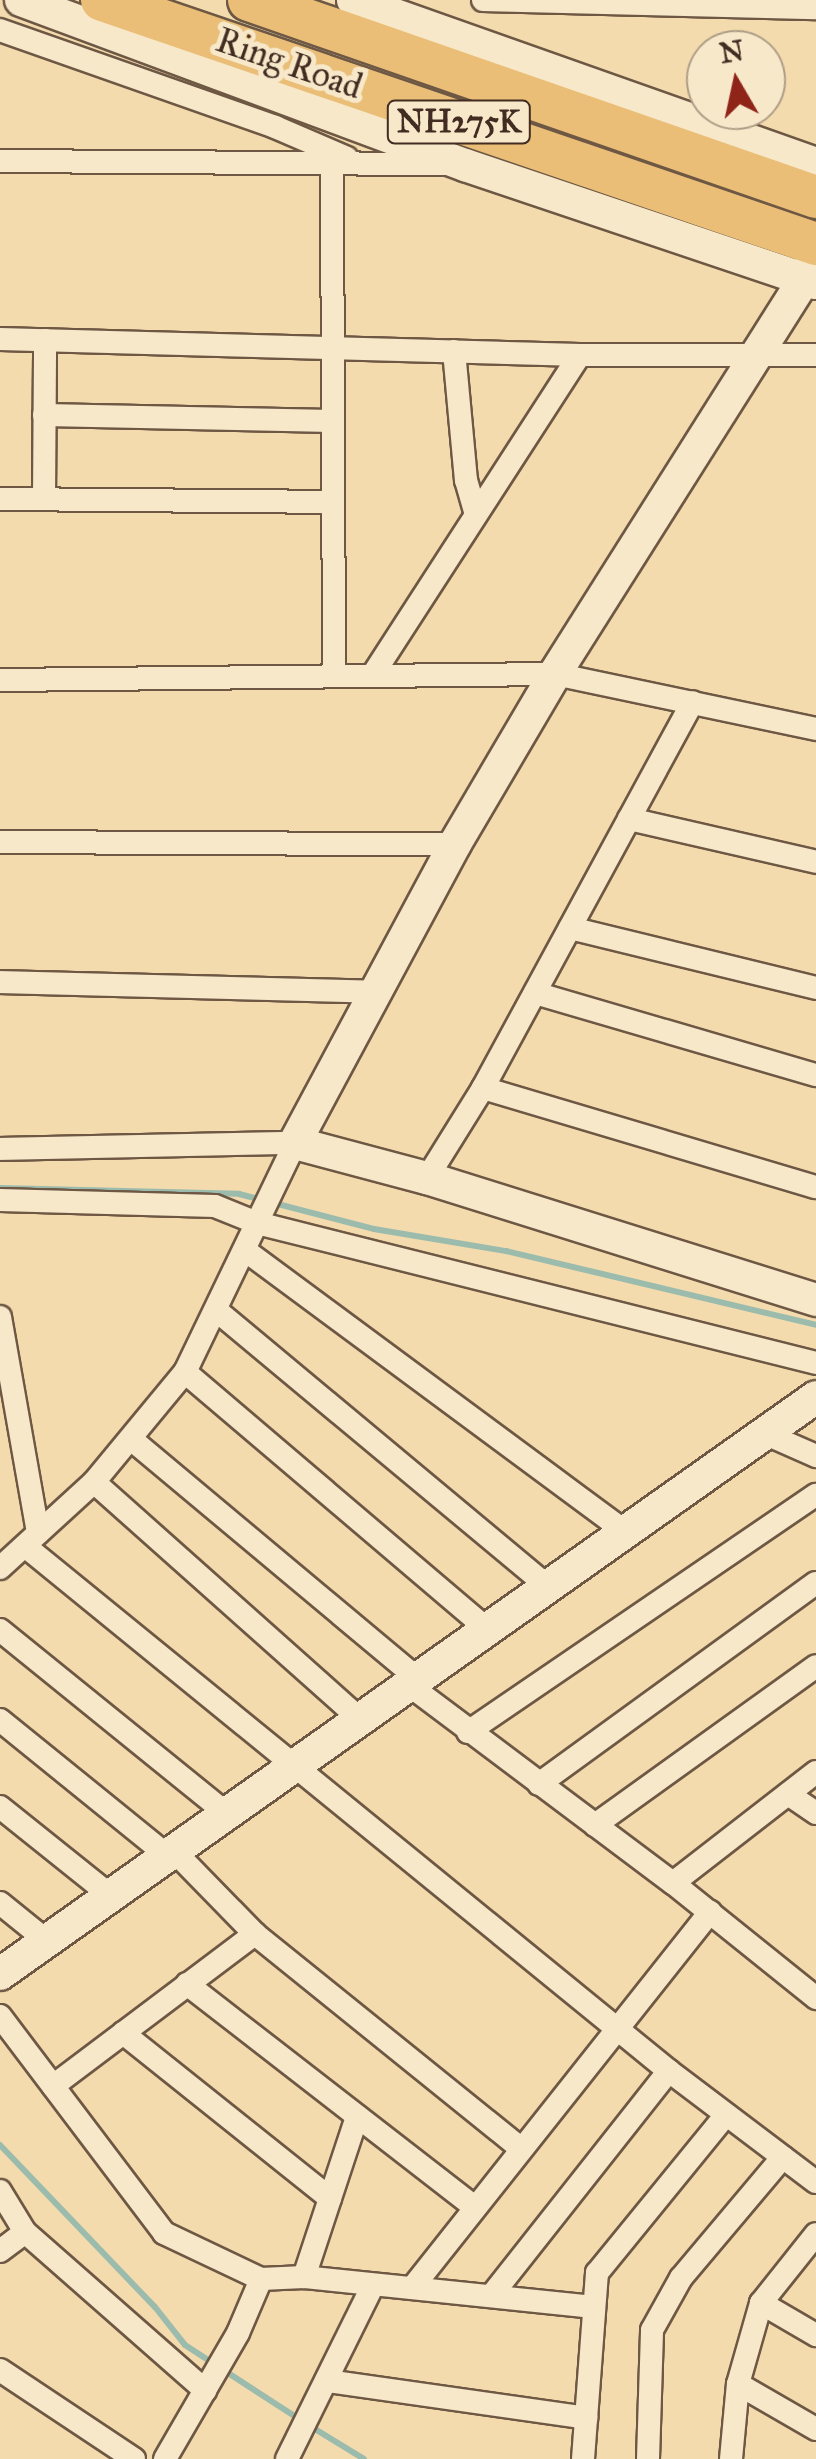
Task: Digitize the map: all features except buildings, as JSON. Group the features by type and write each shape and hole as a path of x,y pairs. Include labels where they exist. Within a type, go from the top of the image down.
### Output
{"highway":[{"name":"Ring Road","path":"102,0 813,265"},
{"name":"Ring Road","path":"249,0 292,7 816,197"}],"street":[{"path":"0,1568 94,1482 184,1372 246,1251 288,1156 455,844 555,674 813,265 465,164 21,0"},
{"path":"353,0 816,164"},
{"path":"483,0 816,8"},
{"path":"0,30 275,127 360,164"},
{"path":"7,158 465,164"},
{"path":"332,164 334,676"},
{"path":"0,339 580,355 816,355"},
{"path":"44,499 46,340"},
{"path":"454,352 466,480 475,512"},
{"path":"372,676 580,355"},
{"path":"44,416 333,421"},
{"path":"0,499 333,502"},
{"path":"0,680 555,674 816,729"},
{"path":"427,1178 483,1088 693,702"},
{"path":"629,819 816,862"},
{"path":"0,842 455,844"},
{"path":"570,928 816,988"},
{"path":"0,982 374,992"},
{"path":"534,993 816,1075"},
{"path":"483,1088 816,1187"},
{"path":"0,1149 288,1156 427,1178 816,1300"},
{"path":"0,1200 215,1206 816,1363"},
{"path":"246,1251 626,1532"},
{"path":"216,1310 402,1470 549,1587"},
{"path":"0,1316 7,1420 32,1540 295,1766 618,2031 816,2182"},
{"path":"184,1372 488,1630"},
{"path":"0,1974 816,1397"},
{"path":"766,1434 816,1456"},
{"path":"131,1439 468,1732 674,1882 816,1998"},
{"path":"94,1482 360,1720"},
{"path":"468,1732 816,1496"},
{"path":"539,1784 816,1583"},
{"path":"0,1630 227,1814"},
{"path":"595,1825 816,1666"},
{"path":"0,1720 171,1853 255,1934 519,2148"},
{"path":"674,1882 816,1772"},
{"path":"788,1794 816,1813"},
{"path":"0,1807 111,1896"},
{"path":"0,1902 47,1941"},
{"path":"412,2288 519,2148 618,2031 710,1912"},
{"path":"53,2086 255,1934"},
{"path":"187,1984 474,2207"},
{"path":"0,2016 164,2233 262,2279 304,2276 372,2287 592,2307"},
{"path":"123,2033 330,2198"},
{"path":"491,2296 669,2071"},
{"path":"583,2459 597,2273 726,2115"},
{"path":"304,2276 357,2116"},
{"path":"648,2459 652,2330 680,2278 783,2157"},
{"path":"0,2191 26,2232 205,2390"},
{"path":"0,2252 26,2232"},
{"path":"731,2459 738,2384 762,2303 816,2234"},
{"path":"164,2459 238,2334 262,2279"},
{"path":"292,2450 372,2287"},
{"path":"762,2303 816,2335"},
{"path":"0,2370 134,2459"},
{"path":"738,2384 816,2429"},
{"path":"323,2390 586,2418"}],"waterway":[{"path":"0,1188 239,1194 374,1229 506,1251 816,1325"},
{"path":"0,2145 155,2307 185,2345 299,2419"},
{"path":"310,2426 364,2459"}]}
